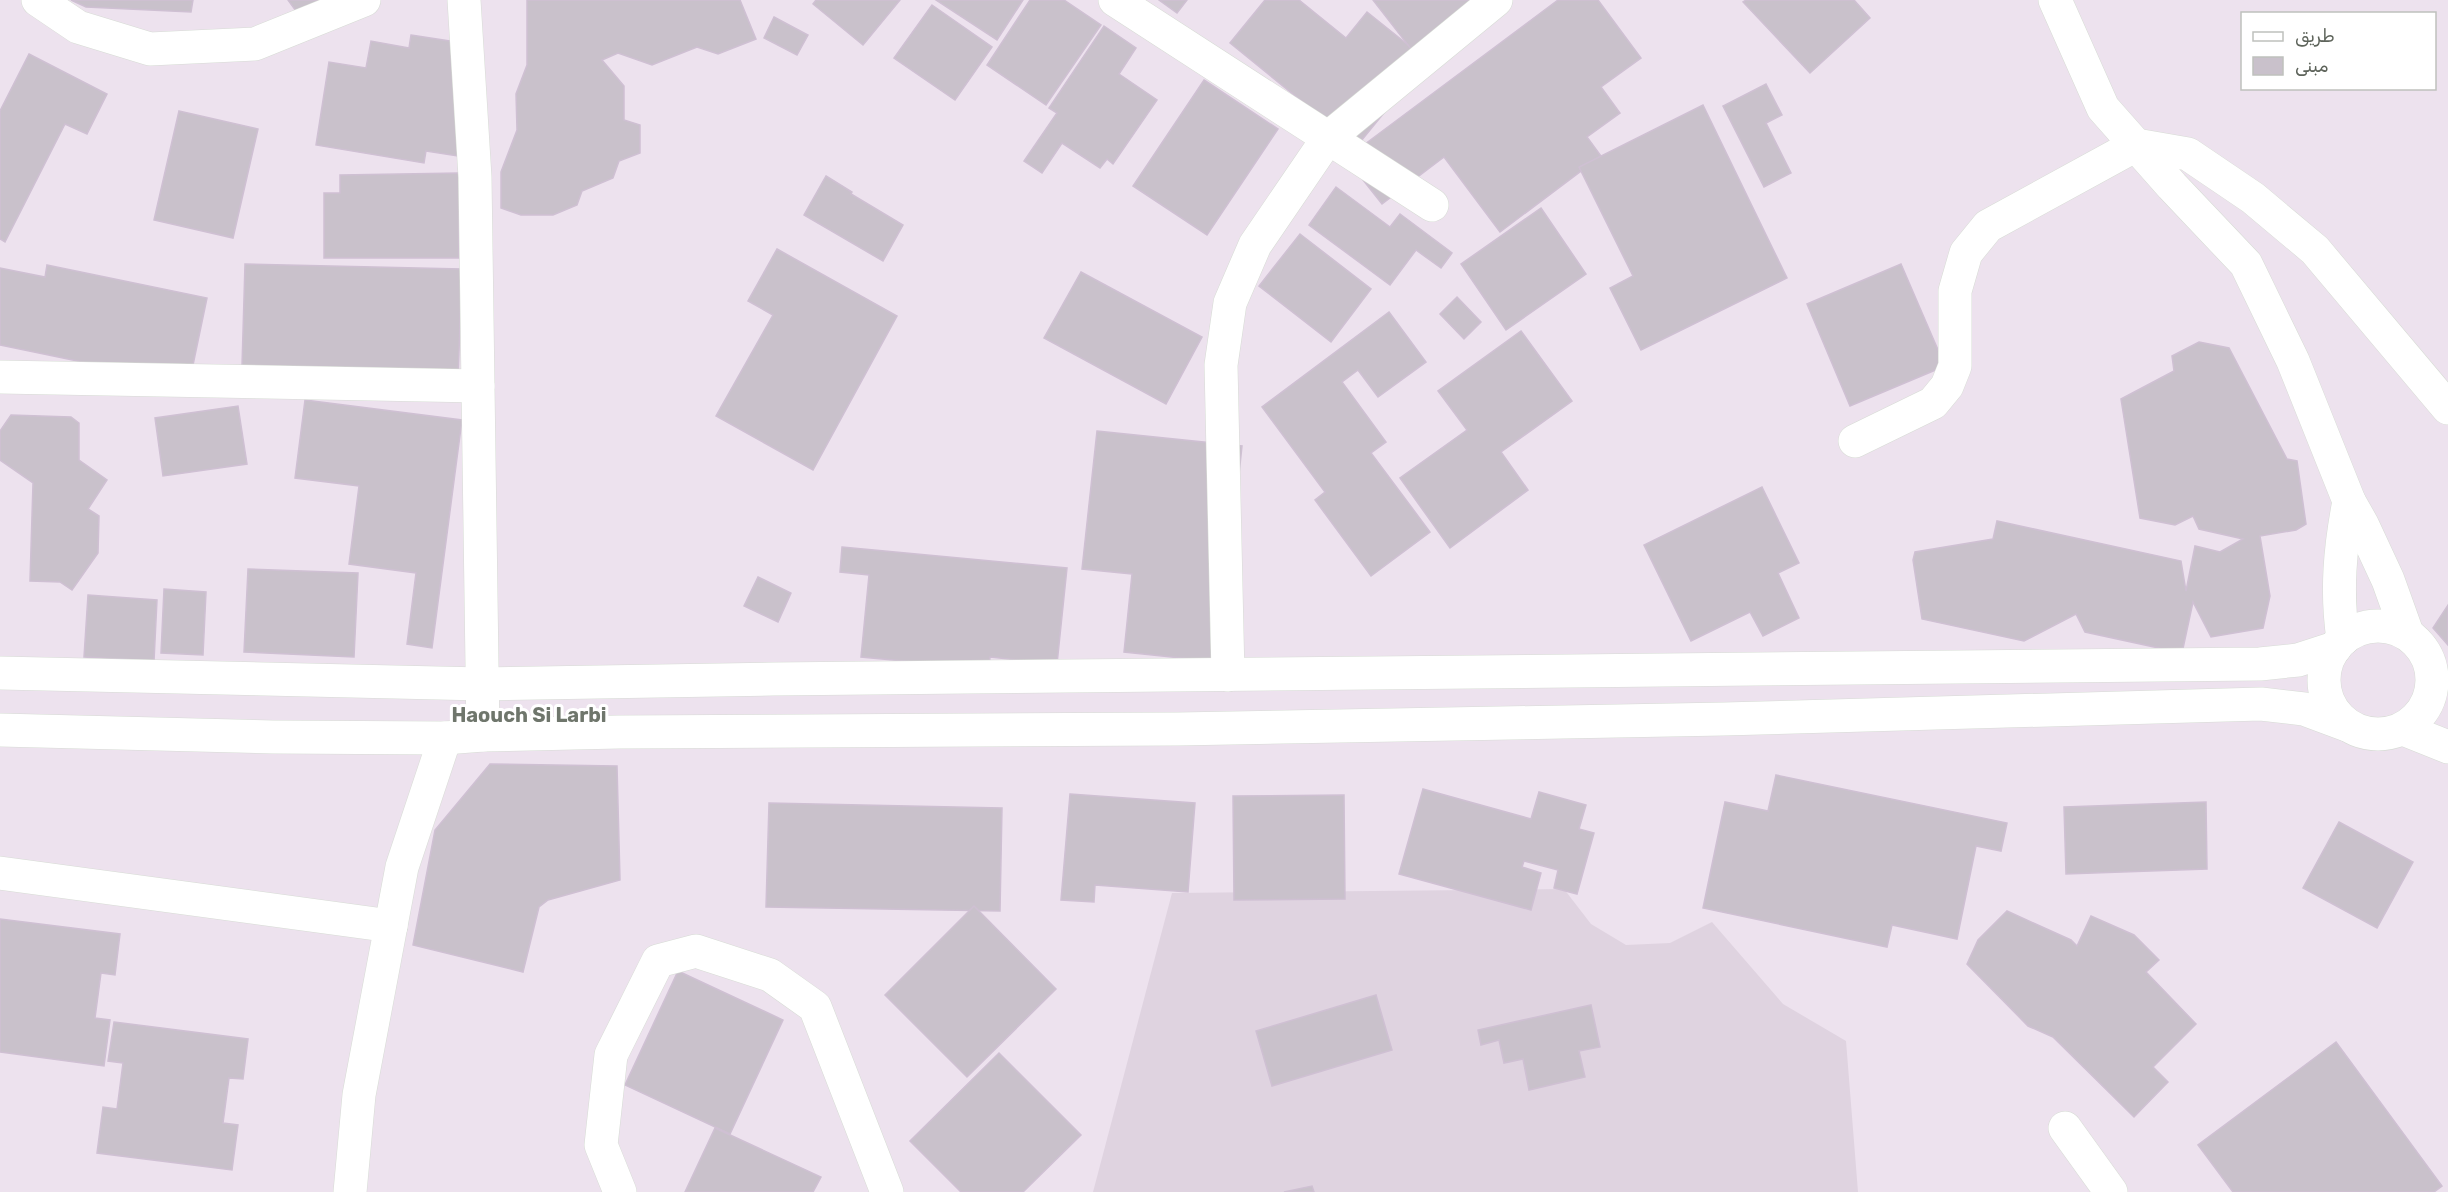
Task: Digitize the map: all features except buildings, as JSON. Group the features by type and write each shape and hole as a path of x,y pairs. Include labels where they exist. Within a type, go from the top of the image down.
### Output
{"street":[{"path":"38,0 78,27 150,49 255,44 364,0"},
{"path":"464,0 475,177 483,735"},
{"path":"1115,0 1432,205"},
{"path":"1228,675 1221,365 1230,303 1255,245 1328,138 1496,0"},
{"path":"2055,0 2103,108 2246,264 2293,361 2349,501 2388,580 2407,633"},
{"path":"1855,441 1933,403 1947,386 1955,366 1955,291 1966,254 1988,226 2136,145 2188,154 2253,198 2307,242 2448,408"},
{"path":"0,377 478,386"},
{"path":"2346,724 2334,712 2326,697 2324,680 2326,663 2338,643 2338,589 2343,531 2349,501"},
{"path":"0,673 482,684 2260,664 2298,660 2338,643 2357,630 2374,626 2391,627 2407,633 2421,646 2439,669 2433,681 2429,700 2418,717 2403,729 2384,734 2364,733 2304,709 2261,704 1724,719 1178,729 619,732 445,738 273,737 0,730"},
{"path":"2403,729 2448,747"},
{"path":"350,1192 359,1095 402,867 445,738"},
{"path":"0,873 391,926"},
{"path":"620,1192 602,1145 611,1055 658,962 696,951 770,975 815,1007 887,1192"},
{"path":"2065,1128 2111,1192"}],"shaded area":[{"path":"1564,889 1591,924 1626,945 1670,943 1712,922 1783,1004 1846,1041 1858,1192 1093,1192 1172,893"}],"district":[{"name":"Haouch Si Larbi","path":"529,715"}]}
